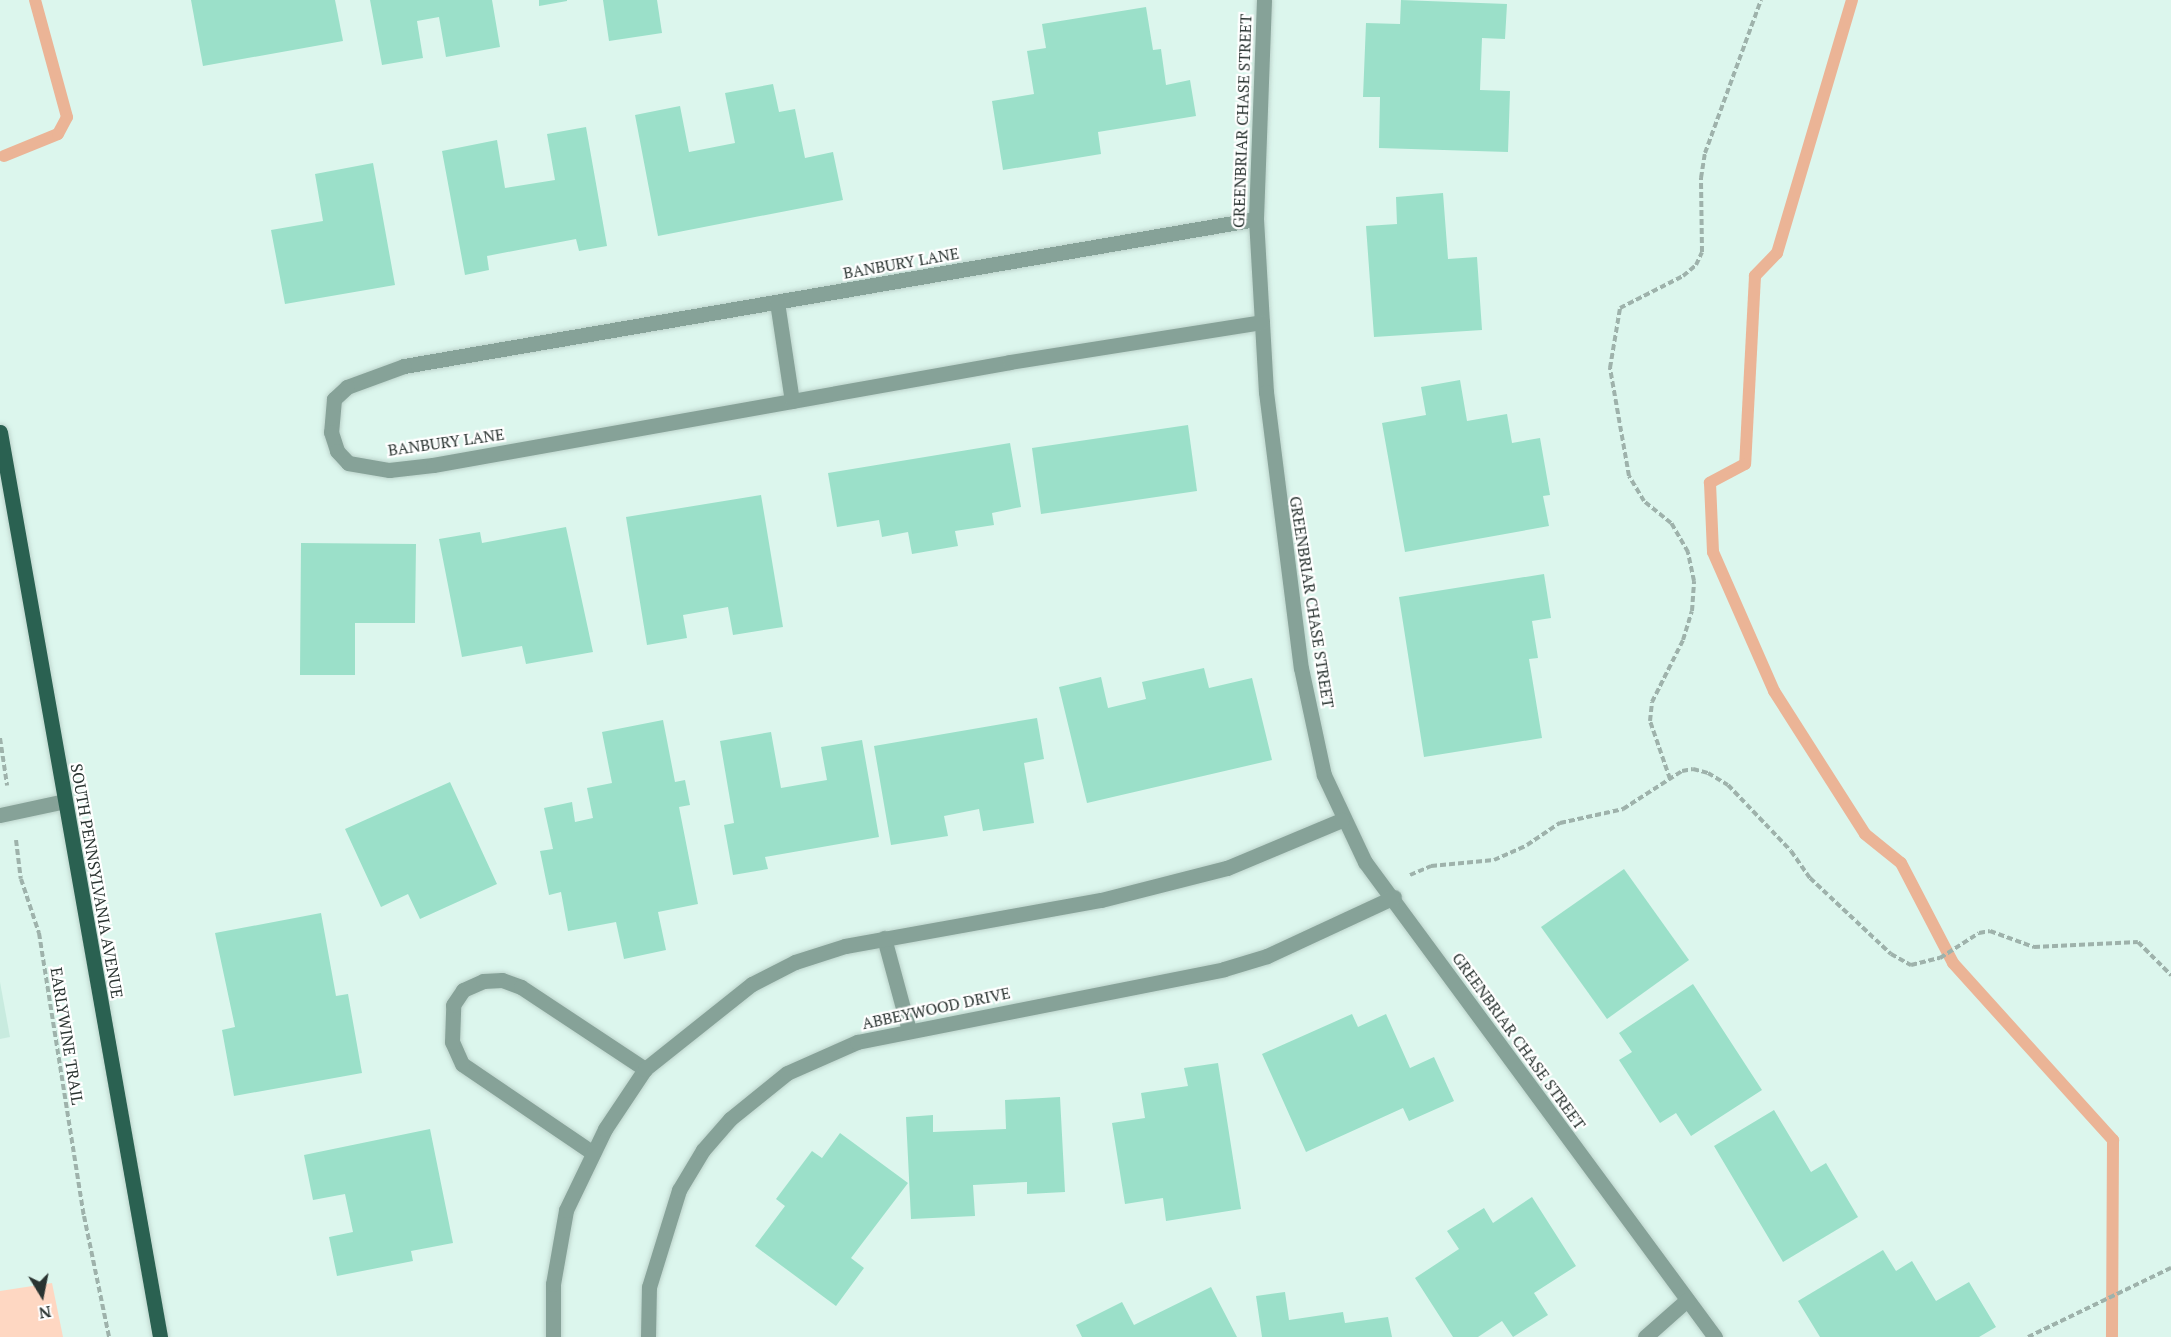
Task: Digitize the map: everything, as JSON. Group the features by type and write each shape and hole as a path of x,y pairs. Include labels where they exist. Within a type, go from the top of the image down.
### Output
{"main road":[{"name":"SOUTH PENNSYLVANIA AVENUE","path":"1,441 160,1337"}],"street":[{"name":"GREENBRIAR CHASE STREET","path":"1264,0 1256,219 1262,322 1282,541 1301,668 1324,775 1342,820 1365,861 1394,897 1715,1337"},
{"name":"BANBURY LANE","path":"1256,219 404,366 347,387 334,399 331,432 337,451 348,463 389,470 1262,322"},
{"path":"777,303 792,401"},
{"path":"6,814 64,801"},
{"path":"553,1337 553,1284 566,1210 593,1153 645,1069 752,984 795,962 884,938 1101,900 1197,877 1227,868 1342,820"},
{"name":"ABBEYWOOD DRIVE","path":"648,1337 648,1287 679,1190 703,1150 758,1093 787,1073 857,1042 1224,969 1267,956 1394,897"},
{"path":"884,938 909,1030"},
{"path":"593,1153 462,1064 452,1042 453,1005 463,990 483,981 502,980 521,987 645,1069"},
{"path":"1645,1337 1687,1300"}],"path":[{"path":"1670,779 1650,721 1652,702 1683,639 1692,611 1694,580 1688,552 1671,524 1644,501 1629,476 1610,368 1620,308 1683,276 1696,265 1702,252 1701,178 1705,153 1761,0"},
{"name":"EARLYWINE TRAIL","path":"0,738 6,814 21,879 39,933 84,1216 109,1337"},
{"path":"1394,897 1413,872 1431,866 1494,860 1527,845 1560,823 1623,809 1670,779 1693,769 1708,773 1728,785 1791,851 1810,878 1891,954 1911,965 1924,965 1979,933 2000,932 2020,944 2034,947 2138,942 2171,975"},
{"path":"2028,1337 2171,1268"}],"shaded area":[{"path":"0,982 10,1037 0,1039"},
{"path":"52,1283 63,1337 0,1337 0,1291"}],"building":[{"path":"191,0 335,0 343,41 203,66"},
{"path":"370,0 492,0 500,47 446,57 439,17 417,21 423,58 382,65"},
{"path":"539,0 567,0 567,1 539,6"},
{"path":"603,0 657,0 662,33 609,41"},
{"path":"1401,0 1507,4 1505,39 1482,38 1480,90 1510,91 1508,152 1379,148 1380,97 1363,97 1366,23 1400,24"},
{"path":"1146,7 1153,50 1161,49 1166,85 1190,80 1196,116 1098,132 1101,154 1003,170 992,101 1034,94 1027,51 1046,48 1042,24"},
{"path":"773,84 779,112 795,109 805,158 833,152 843,200 658,236 635,115 680,106 689,152 735,143 725,93"},
{"path":"586,127 607,246 579,251 576,239 487,256 489,270 465,275 442,151 497,140 505,188 555,180 547,134"},
{"path":"373,163 395,285 285,304 271,230 323,221 315,174"},
{"path":"1443,193 1448,259 1477,257 1482,330 1374,337 1366,226 1397,224 1396,197"},
{"path":"1460,380 1467,421 1507,414 1512,443 1540,438 1550,495 1543,496 1549,526 1405,552 1382,423 1426,415 1421,387"},
{"path":"1188,425 1197,491 1041,514 1032,448"},
{"path":"1010,443 1021,507 992,513 994,525 955,531 958,546 912,554 908,532 882,537 879,520 837,527 828,473"},
{"path":"761,495 783,627 733,635 728,607 683,615 687,638 647,645 626,517"},
{"path":"566,527 593,652 526,664 522,646 462,657 439,539 480,532 482,543"},
{"path":"301,543 416,544 415,623 355,623 355,675 300,675"},
{"path":"1544,574 1551,618 1532,621 1538,658 1529,659 1542,738 1424,757 1399,597"},
{"path":"1204,668 1209,688 1252,678 1272,760 1087,803 1059,687 1101,677 1108,708 1146,699 1142,682"},
{"path":"1037,718 1044,759 1024,763 1034,823 983,831 979,809 944,816 948,836 891,845 874,746"},
{"path":"663,720 675,782 685,780 690,805 679,807 698,904 658,912 666,950 624,959 616,922 568,931 561,892 549,895 540,851 553,849 544,808 572,802 575,822 593,818 587,788 612,783 602,732"},
{"path":"771,732 781,788 827,780 821,747 862,740 879,837 765,857 768,869 733,875 724,825 734,823 720,741"},
{"path":"450,782 497,884 420,919 408,894 381,907 345,829"},
{"path":"1624,869 1689,960 1607,1019 1541,927"},
{"path":"321,913 336,996 348,994 362,1073 234,1096 222,1030 235,1027 215,933"},
{"path":"1693,984 1762,1090 1691,1136 1676,1113 1660,1123 1619,1060 1632,1052 1619,1033"},
{"path":"1352,1014 1358,1027 1386,1014 1410,1068 1434,1057 1454,1101 1409,1121 1403,1108 1306,1152 1262,1054"},
{"path":"1218,1063 1241,1209 1166,1221 1163,1198 1125,1204 1112,1123 1145,1118 1141,1093 1188,1086 1184,1068"},
{"path":"1060,1097 1065,1192 1027,1194 1027,1182 973,1185 975,1216 911,1219 906,1117 933,1115 933,1132 1006,1129 1005,1100"},
{"path":"1774,1110 1811,1172 1826,1163 1858,1217 1783,1262 1714,1146"},
{"path":"430,1129 453,1243 411,1251 413,1261 337,1276 329,1237 353,1232 345,1194 313,1200 304,1155"},
{"path":"840,1133 908,1183 851,1258 864,1268 836,1306 755,1246 785,1206 776,1199 812,1151 822,1158"},
{"path":"1532,1197 1576,1266 1534,1293 1548,1315 1513,1337 1502,1321 1478,1337 1453,1337 1415,1278 1459,1249 1447,1231 1484,1208 1493,1223"},
{"path":"1883,1250 1896,1271 1912,1261 1936,1301 1969,1282 1996,1327 1979,1337 1820,1337 1798,1301"},
{"path":"1211,1287 1237,1337 1082,1337 1076,1325 1122,1302 1134,1325"},
{"path":"1285,1292 1289,1320 1343,1312 1345,1323 1388,1317 1392,1337 1262,1337 1256,1296"}],"waterway":[{"path":"4,156 58,134 67,117 35,0"},
{"path":"1852,0 1777,253 1755,276 1745,464 1710,483 1713,552 1774,691 1865,834 1901,863 1953,963 2113,1140 2112,1337"}]}
